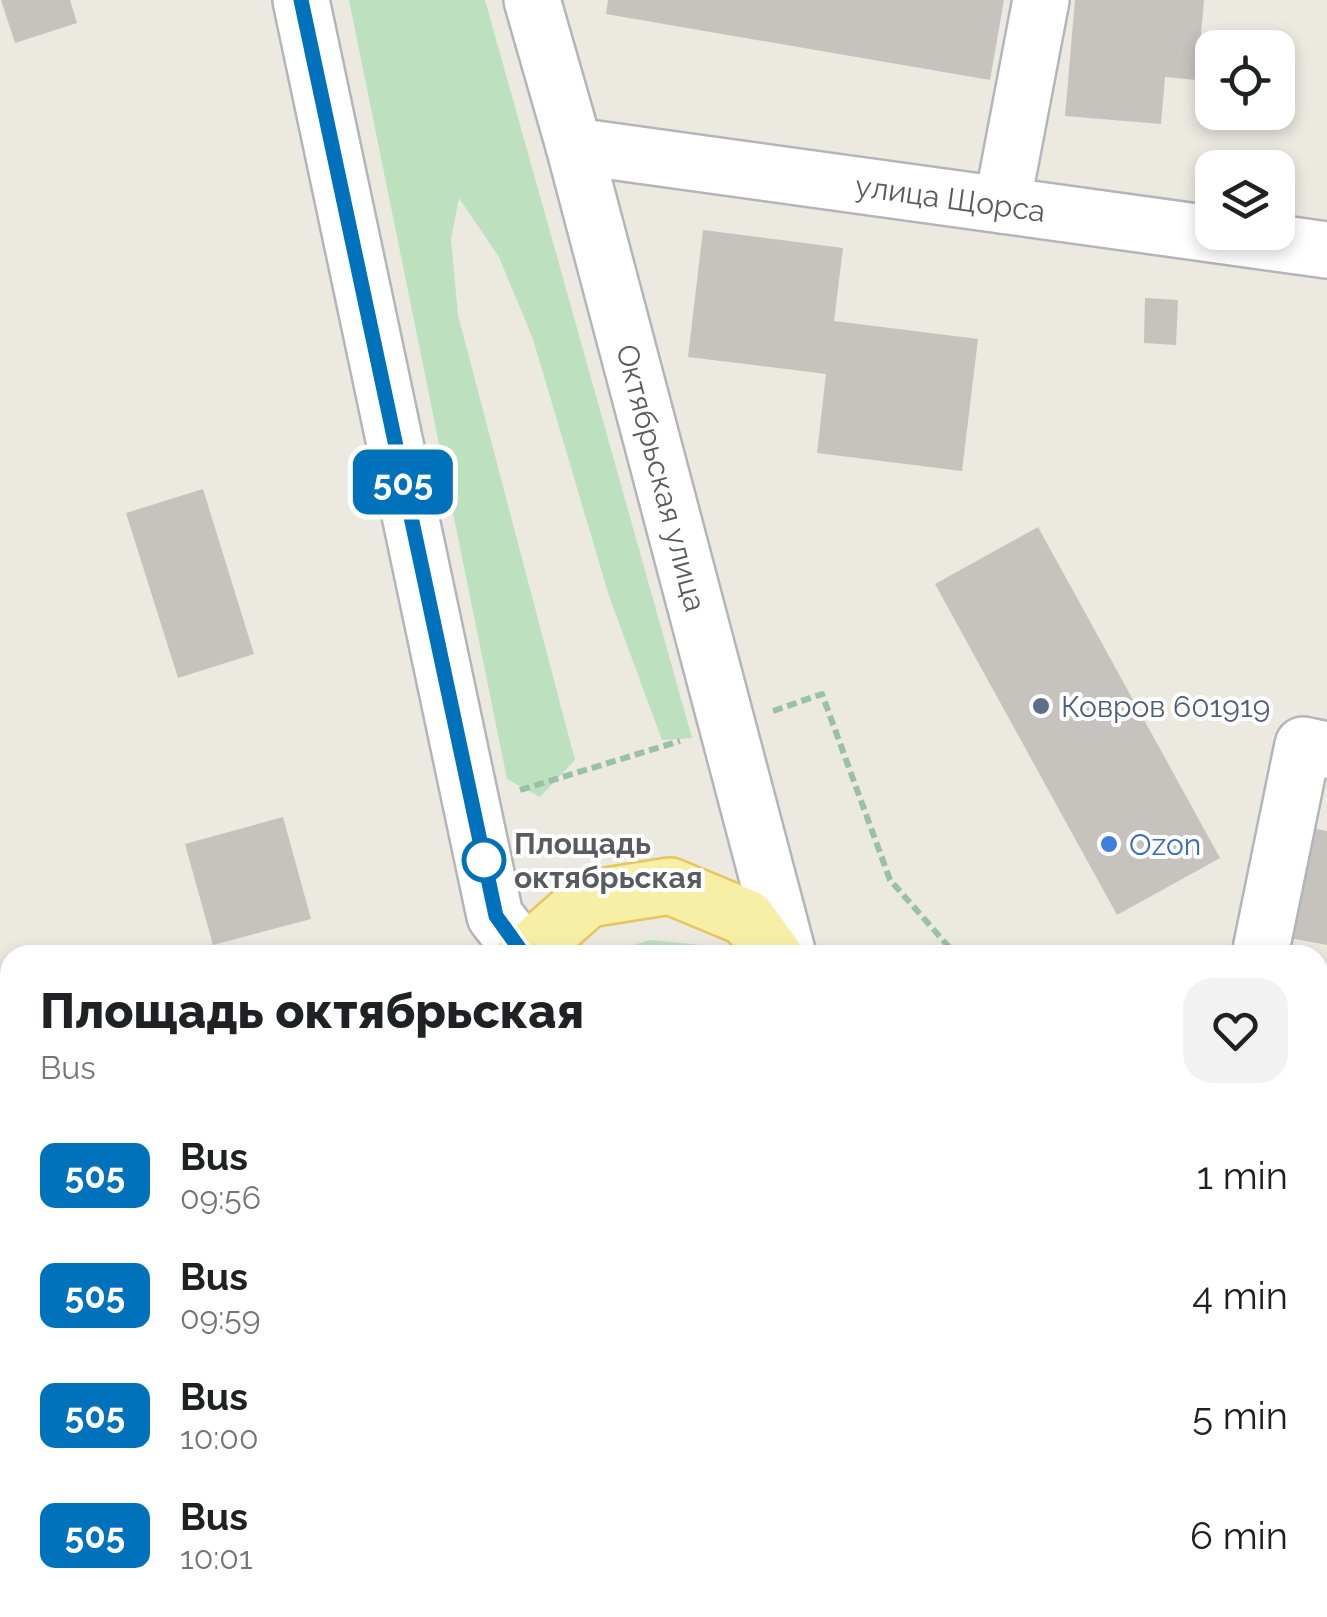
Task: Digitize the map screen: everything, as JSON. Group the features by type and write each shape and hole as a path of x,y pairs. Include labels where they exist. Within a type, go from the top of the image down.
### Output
{"main road":[{"path":"534,945 588,899 670,886 747,918 767,945"}],"street":[{"path":"301,0 496,916 517,945"},
{"name":"Октябрьская улица","path":"532,0 785,945"},
{"path":"1002,205 1041,0"},
{"name":"улица Щорса","path":"574,146 1327,250"},
{"path":"1262,945 1303,745 1327,750"}],"green space":[{"path":"349,0 485,0 692,738 662,740 609,596 533,339 499,257 459,198 451,239 458,315 575,760 540,797 507,779"},
{"path":"649,940 701,945 634,945"}],"building":[{"path":"1,0 70,0 77,23 15,43"},
{"path":"608,0 1004,0 990,80 606,14"},
{"path":"1075,0 1204,0 1201,30 1195,30 1195,80 1165,77 1161,124 1065,116"},
{"path":"703,230 843,248 834,321 978,339 962,471 817,453 826,374 688,357"},
{"path":"1145,298 1178,300 1176,345 1144,343"},
{"path":"203,489 254,654 178,678 126,513"},
{"path":"1038,527 1220,858 1117,915 935,584"},
{"path":"283,817 311,919 213,945 185,844"},
{"path":"1310,828 1327,831 1327,945 1290,938"}],"bus line":[{"name":"505","path":"301,0 496,916 518,945"}],"place":[{"name":"Ковров 601919","path":"1041,706"},
{"name":"Ozon","path":"1109,844"},
{"name":"Площадь октябрьская","path":"484,860"}]}
